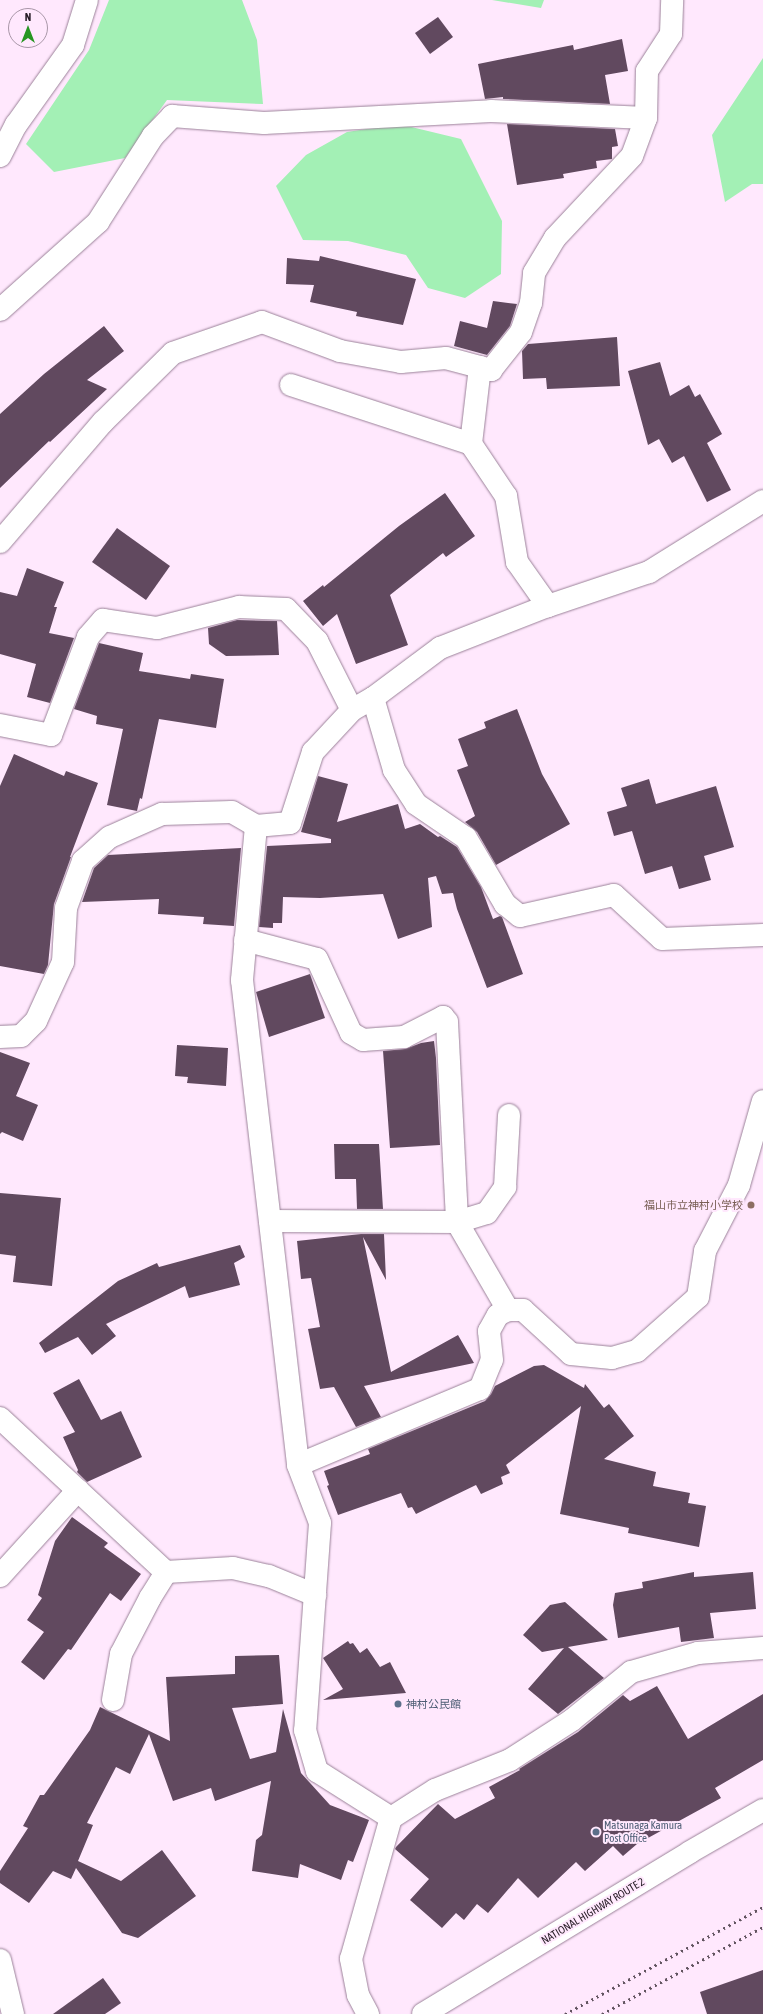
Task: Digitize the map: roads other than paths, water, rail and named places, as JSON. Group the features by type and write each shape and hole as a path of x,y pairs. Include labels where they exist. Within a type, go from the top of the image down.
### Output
{"main road":[{"path":"0,156 16,125 73,45 87,0"},
{"path":"0,542 103,422 173,353 262,322 340,351 401,362 446,358 491,370 521,332 531,303 534,273 555,238 632,156 646,118 647,70 671,34 672,0"},
{"path":"0,310 98,222 153,136 172,116 264,123 491,111 646,118"},
{"path":"471,444 480,367"},
{"path":"291,385 471,444 506,496 517,562 548,606"},
{"path":"0,1037 21,1036 36,1021 63,962 66,908 83,861 110,837 162,814 232,812 256,826 290,822 314,752 352,710 373,698 440,648 548,606 649,572 763,500"},
{"path":"0,725 51,735 88,638 103,620 157,628 239,607 286,609 318,641 352,710"},
{"path":"373,698 394,770 416,804 466,838 505,904 520,916 614,895 662,939 763,935"},
{"path":"256,826 242,980 298,1465 320,1523 305,1730 317,1771 391,1818"},
{"path":"245,940 317,959 351,1033 363,1040 404,1037 443,1017 447,1022 457,1222 508,1310"},
{"path":"298,1465 480,1389 492,1360 489,1331 498,1315 508,1310 523,1310 572,1354 612,1358 637,1351 698,1298 705,1251 739,1184 763,1101"},
{"path":"270,1221 457,1222 487,1213 505,1187 509,1115"},
{"path":"0,1418 166,1572 233,1568 269,1576 315,1595"},
{"path":"0,1576 78,1490"},
{"path":"113,1700 120,1654 150,1598 166,1572"},
{"path":"368,2014 358,1995 351,1959 391,1818 435,1790 510,1760 572,1720 631,1672 698,1653 763,1648"},
{"name":"NATIONAL HIGHWAY ROUTE 2","path":"423,2014 690,1852 763,1810"},
{"path":"0,1960 13,2014"}],"railway":[{"path":"565,2014 763,1907"},
{"path":"602,2014 763,1927"}],"place":[{"name":"福山市立神村小学校","path":"751,1205"},
{"name":"神村公民館","path":"398,1704"},
{"name":"Matsunaga Kamura Post Office","path":"596,1832"}]}
